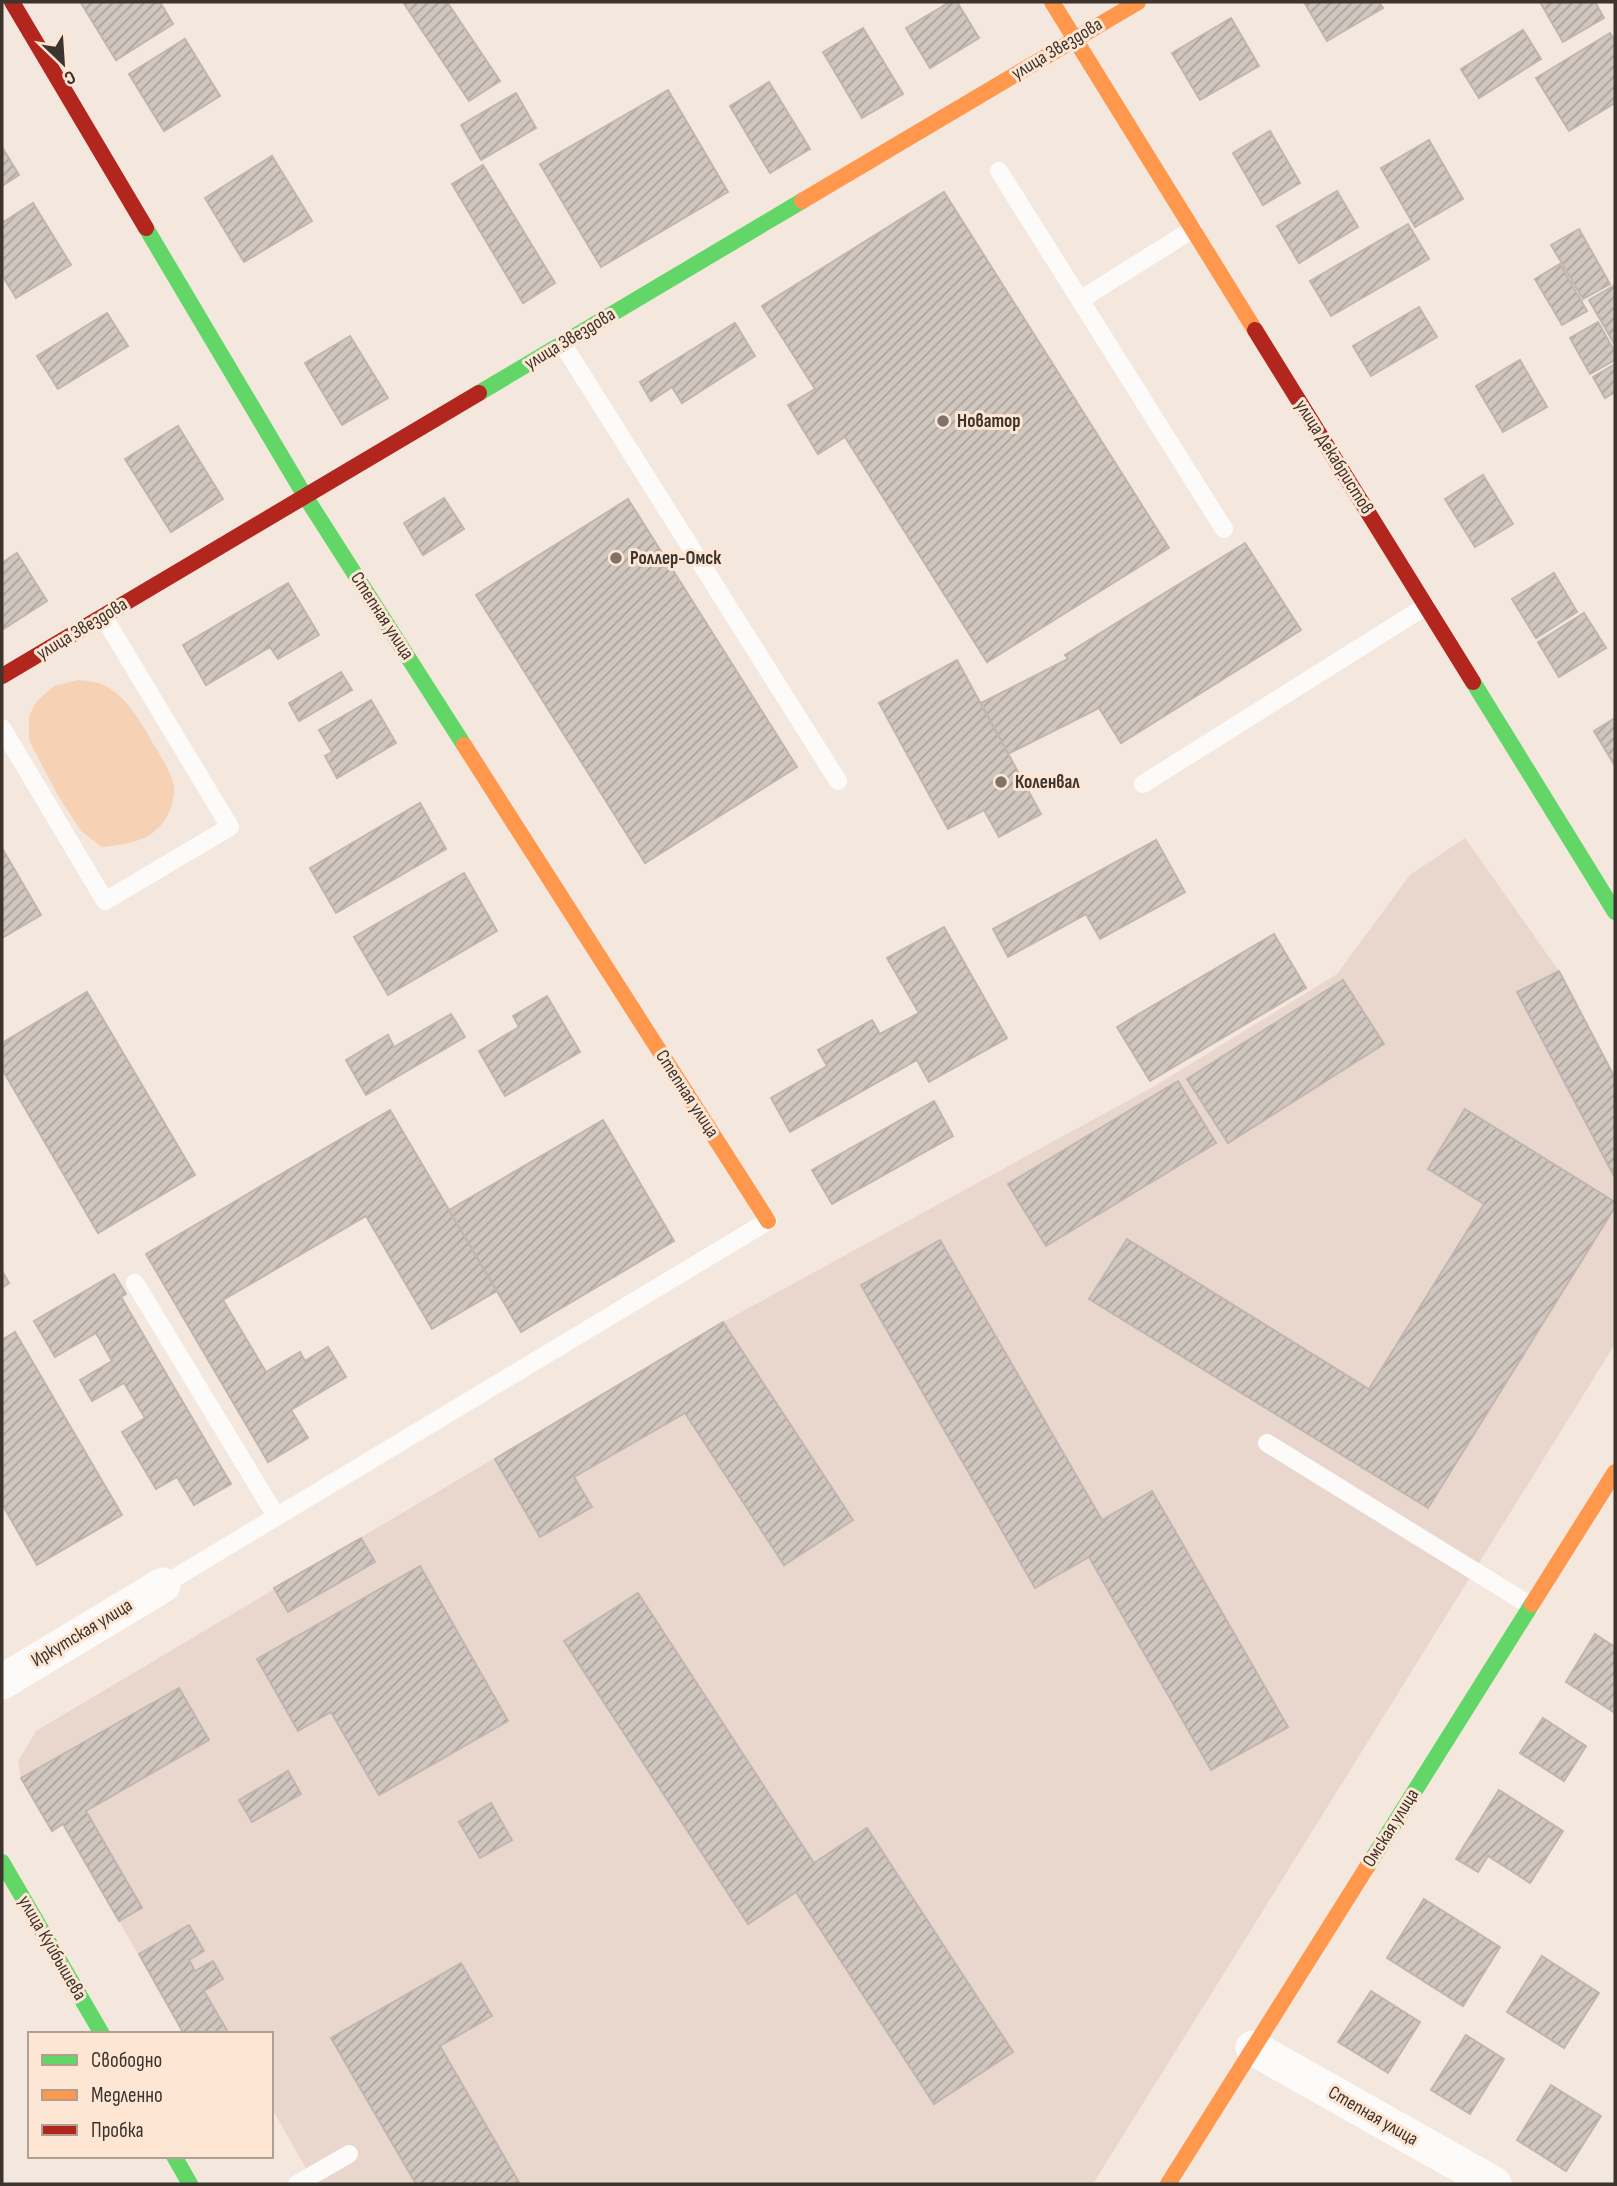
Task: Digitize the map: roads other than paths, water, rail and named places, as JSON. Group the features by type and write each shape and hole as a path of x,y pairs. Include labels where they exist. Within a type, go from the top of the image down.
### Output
{"street":[{"name":"Степная улица","path":"12,2 305,496 768,1221"},
{"name":"улица Декабристов","path":"1052,2 1615,912"},
{"name":"улица Звездова","path":"2,676 1138,2"},
{"name":"Омская улица","path":"1168,2184 1615,1472"},
{"name":"Иркутская улица","path":"2,1682 163,1585"},
{"name":"улица Куйбышева","path":"2,1862 101,2032"},
{"name":"Степная улица","path":"1253,2048 1494,2184"},
{"path":"175,2158 190,2184"}],"lane":[{"path":"999,171 1224,529"},
{"path":"1080,300 1193,229"},
{"path":"562,344 838,781"},
{"path":"1143,784 1426,606"},
{"path":"2,729 105,901 230,827 103,616"},
{"path":"163,1585 768,1221"},
{"path":"135,1283 276,1516"},
{"path":"1267,1443 1531,1606"},
{"path":"298,2184 349,2154"}],"place":[{"name":"Новатор","path":"943,421"},
{"name":"Роллер-Омск","path":"616,558"},
{"name":"Коленвал","path":"1001,782"}]}
